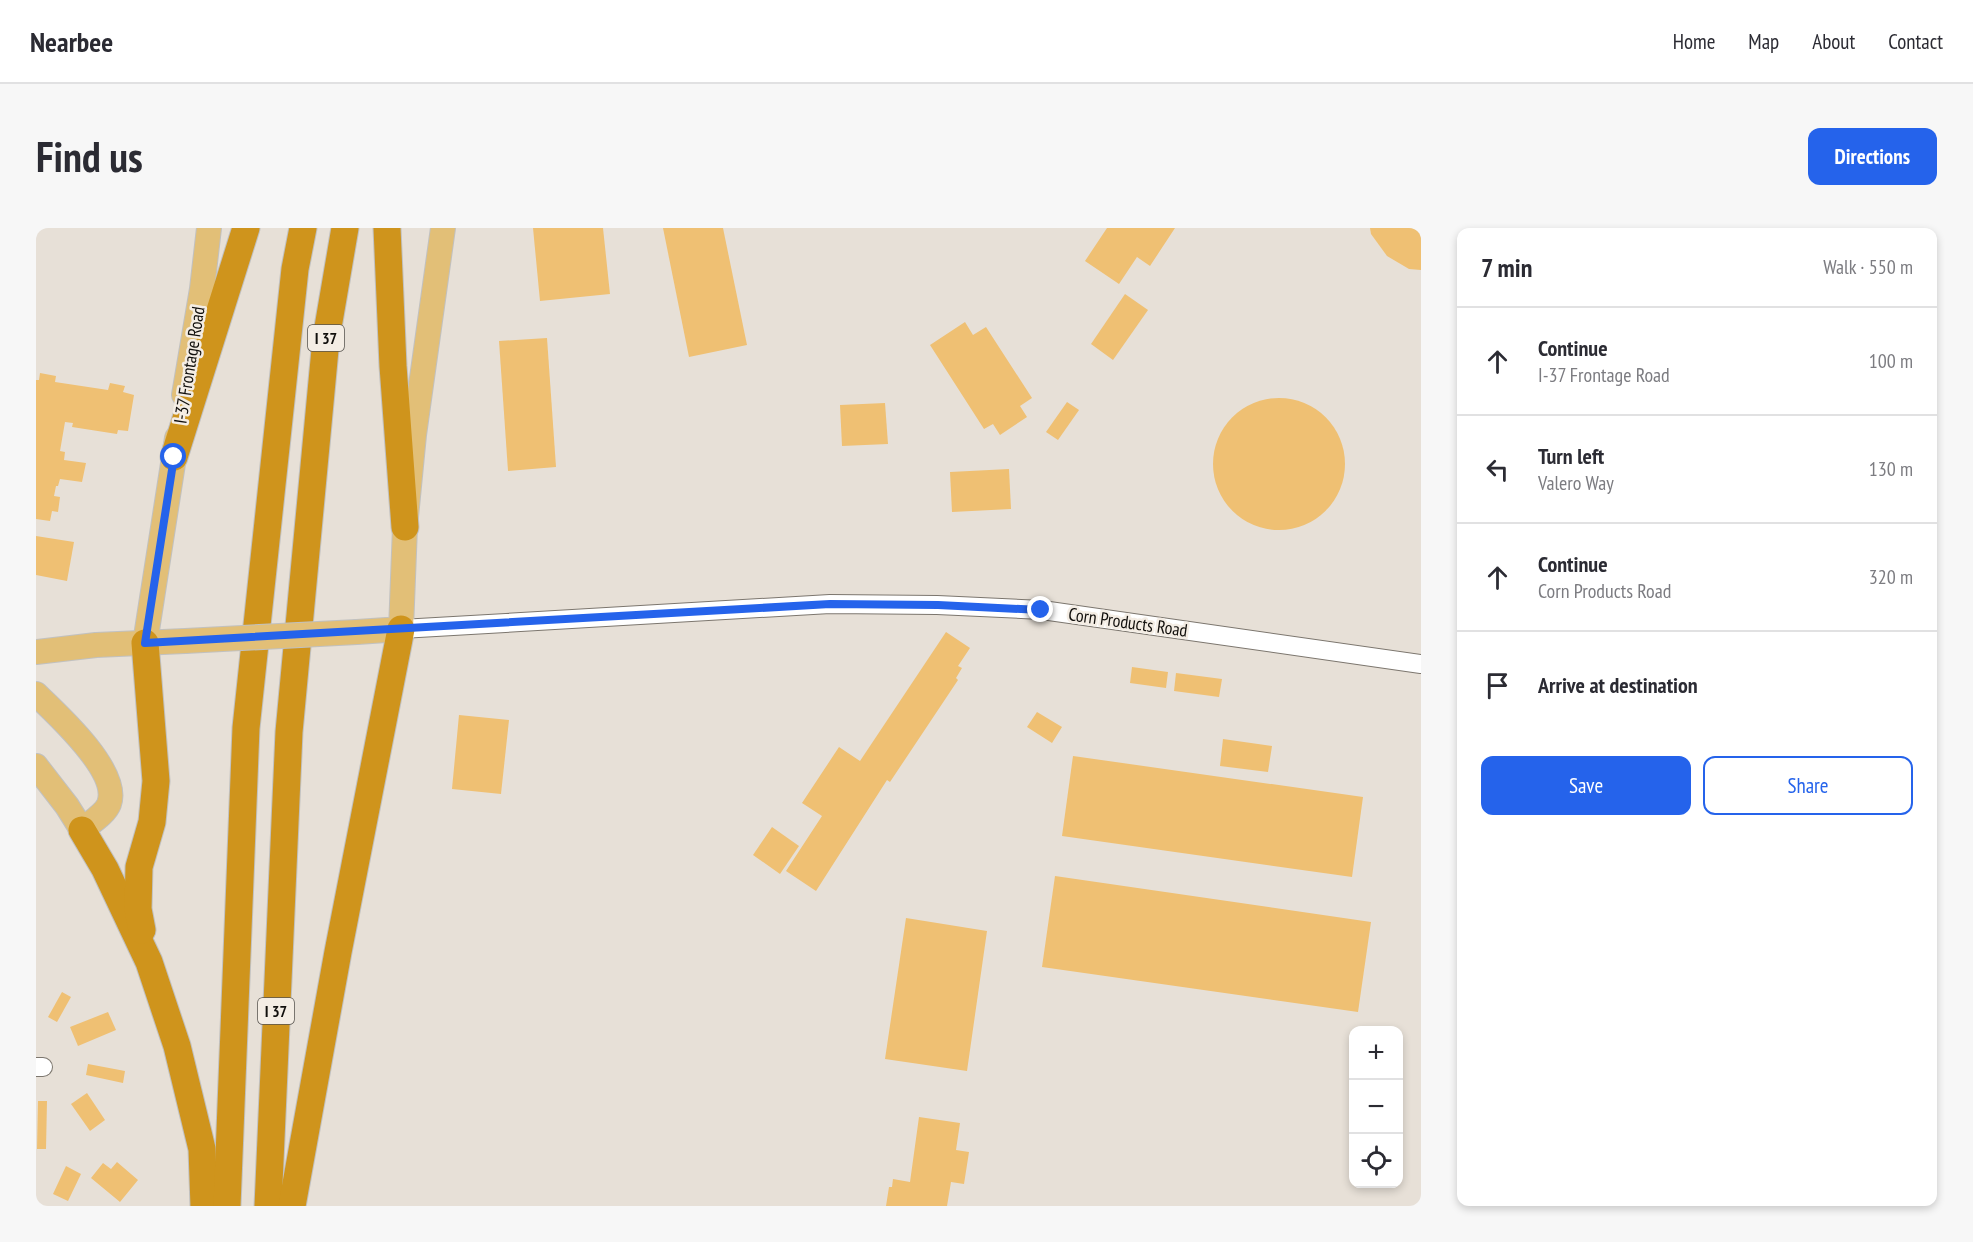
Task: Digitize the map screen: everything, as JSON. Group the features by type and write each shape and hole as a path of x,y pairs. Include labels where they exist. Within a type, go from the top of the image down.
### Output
{"highway":[{"path":"174,457 246,228"},
{"name":"I 37","path":"227,1206 246,728 295,269 303,228"},
{"name":"I 37","path":"267,1206 289,732 326,339 345,228"},
{"path":"387,228 393,366 405,526"},
{"path":"292,1206 338,951 401,629"},
{"path":"145,643 156,781 152,822 139,867 138,909 149,962 177,1046 202,1149 204,1206"},
{"path":"82,830 105,869 149,962"}],"main road":[{"name":"I-37 Frontage Road","path":"145,643 202,289 209,228"},
{"path":"36,652 96,645 401,629 405,526 414,435 443,228"},
{"path":"36,634 96,645"},
{"path":"36,694 79,738 100,766 109,782 111,794 108,806 82,830 67,806 36,766"}],"street":[{"name":"Corn Products Road","path":"401,629 830,604 938,605 1041,610 1421,664"}],"building":[{"path":"533,228 603,228 610,294 540,301"},
{"path":"663,228 723,228 747,345 689,357"},
{"path":"1107,228 1175,228 1150,266 1137,257 1119,284 1085,261"},
{"path":"1370,228 1421,228 1421,270 1409,269 1387,256 1371,234"},
{"path":"1125,294 1148,310 1113,360 1091,344"},
{"path":"965,322 973,335 986,327 1032,398 1020,406 1027,417 1000,435 993,424 984,429 930,345"},
{"path":"547,338 556,467 508,471 499,341"},
{"path":"40,373 56,376 55,382 108,390 110,383 125,386 123,392 134,395 128,431 118,430 117,434 72,427 73,423 65,422 60,451 65,452 64,460 86,463 82,482 60,479 54,496 60,497 58,512 52,511 50,521 36,519 36,380 39,380"},
{"path":"1279,398 1304,403 1326,417 1340,439 1345,464 1340,489 1326,511 1304,525 1279,530 1254,525 1232,511 1218,489 1213,464 1218,439 1232,417 1254,403"},
{"path":"1067,402 1079,410 1058,440 1046,432"},
{"path":"885,403 888,444 842,446 840,405"},
{"path":"1009,469 1011,509 952,512 950,472"},
{"path":"36,536 74,542 67,581 36,575"},
{"path":"946,632 970,648 958,666 962,668 956,678 958,680 890,782 887,780 816,891 786,871 822,816 802,803 839,747 860,761"},
{"path":"1132,667 1168,672 1166,688 1130,683"},
{"path":"1176,673 1222,679 1219,697 1174,691"},
{"path":"1037,712 1062,727 1052,743 1027,727"},
{"path":"459,715 509,720 501,794 452,789"},
{"path":"1223,739 1272,746 1268,772 1220,766"},
{"path":"1073,756 1363,797 1352,877 1062,836"},
{"path":"772,827 799,846 780,874 753,855"},
{"path":"1055,876 1371,922 1358,1012 1042,967"},
{"path":"906,918 987,931 967,1071 885,1059"},
{"path":"62,992 71,997 57,1022 48,1017"},
{"path":"108,1012 116,1030 78,1046 70,1027"},
{"path":"88,1064 125,1071 123,1083 86,1075"},
{"path":"87,1093 105,1120 90,1131 71,1104"},
{"path":"38,1101 47,1101 46,1149 37,1149"},
{"path":"919,1117 960,1123 956,1150 969,1152 964,1184 951,1182 947,1206 886,1206 889,1187 892,1187 893,1179 910,1182"},
{"path":"117,1162 138,1180 120,1202 91,1178 103,1163 111,1169"},
{"path":"66,1166 81,1174 68,1201 53,1194"}],"route":[{"path":"174,457 145,643 830,604 938,605 1041,610"}]}
